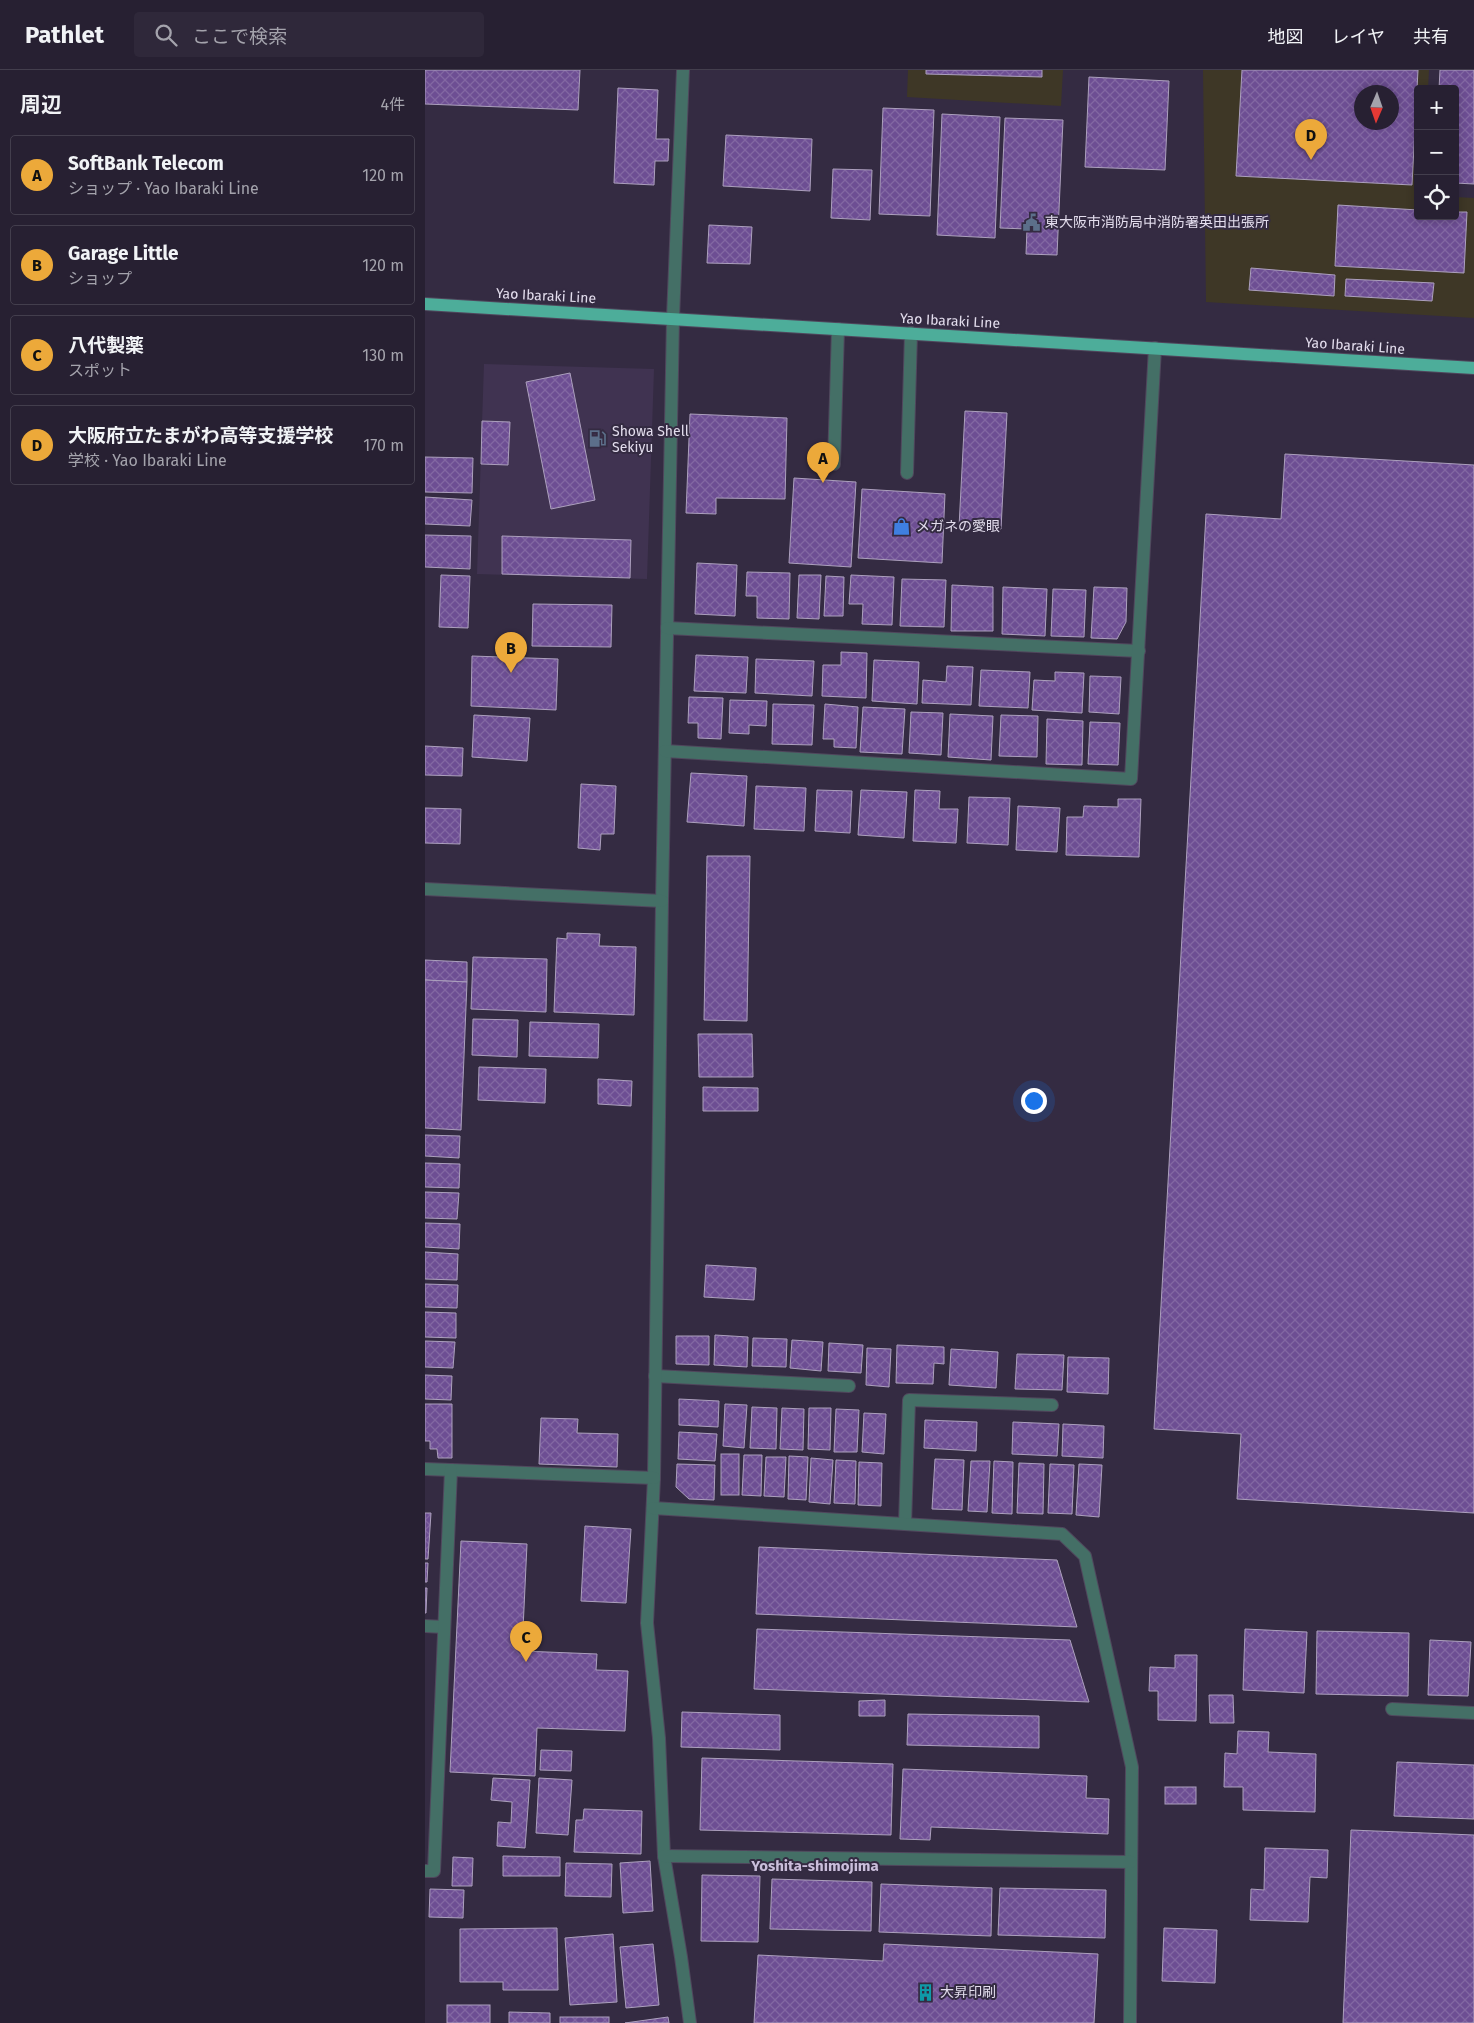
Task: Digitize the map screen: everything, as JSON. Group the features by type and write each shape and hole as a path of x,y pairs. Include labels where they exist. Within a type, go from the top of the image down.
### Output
{"main road":[{"name":"Yao Ibaraki Line","path":"425,304 1474,368"}],"street":[{"path":"683,70 673,318 654,1478 647,1624 659,1738 663,1856 681,1957 690,2023"},
{"path":"834,464 838,329"},
{"path":"907,473 911,333"},
{"path":"665,751 1131,778 1155,348"},
{"path":"667,628 1139,652"},
{"path":"425,889 662,901"},
{"path":"655,1376 849,1386"},
{"path":"905,1524 909,1400 1051,1405"},
{"path":"425,1469 654,1478"},
{"path":"425,1871 434,1871 451,1470"},
{"path":"653,1508 1063,1534 1085,1556 1132,1767 1130,2023"},
{"path":"425,1626 444,1627"},
{"path":"1391,1709 1474,1713"},
{"path":"663,1856 1131,1862"}],"shaded area":[{"path":"908,70 1063,70 1061,106 907,97"},
{"path":"1203,70 1429,70 1428,85 1414,85 1414,220 1459,220 1459,197 1474,198 1474,318 1206,302"},
{"path":"484,364 654,369 647,579 477,574"}],"building":[{"path":"425,70 580,70 578,110 425,104"},
{"path":"926,70 1042,70 1042,77 926,74"},
{"path":"1242,70 1418,70 1417,85 1414,85 1412,185 1236,176"},
{"path":"1440,70 1474,70 1474,184 1459,183 1459,85 1439,85"},
{"path":"1089,77 1169,81 1165,170 1085,167"},
{"path":"618,88 658,90 656,139 669,139 668,161 655,161 654,185 614,183"},
{"path":"883,108 934,110 930,216 879,214"},
{"path":"942,114 1000,117 995,238 937,235"},
{"path":"1005,118 1063,120 1057,255 1026,254 1027,229 1000,228"},
{"path":"726,135 812,139 810,191 723,186"},
{"path":"833,169 872,170 870,220 831,218"},
{"path":"1338,205 1414,210 1414,220 1459,220 1459,212 1467,212 1464,273 1335,266"},
{"path":"709,225 752,227 750,264 707,263"},
{"path":"1251,268 1335,275 1334,296 1249,290"},
{"path":"1346,279 1434,283 1432,301 1345,296"},
{"path":"570,373 595,500 551,509 526,382"},
{"path":"965,411 1007,413 1001,529 959,527"},
{"path":"690,414 787,418 785,499 716,498 716,514 686,513"},
{"path":"482,421 510,422 508,465 481,464"},
{"path":"1285,454 1474,465 1474,1513 1237,1499 1241,1434 1154,1429 1206,514 1281,519"},
{"path":"425,457 473,458 472,493 425,492"},
{"path":"794,478 856,482 851,567 789,563"},
{"name":"メガネの愛眼","path":"862,489 945,494 942,563 858,558"},
{"path":"425,497 472,500 470,526 425,524"},
{"path":"425,535 471,536 470,569 425,567"},
{"path":"502,536 631,540 630,578 502,574"},
{"path":"697,563 737,565 735,616 695,614"},
{"path":"747,572 790,573 789,619 757,618 757,596 746,596"},
{"path":"441,575 470,576 468,628 439,627"},
{"path":"799,575 821,575 819,619 797,618"},
{"path":"851,575 894,577 892,625 862,624 863,604 849,604"},
{"path":"826,576 844,577 843,616 824,616"},
{"path":"902,579 946,580 944,627 900,626"},
{"path":"952,585 993,587 993,631 951,631"},
{"path":"1003,587 1047,589 1045,636 1002,634"},
{"path":"1094,587 1127,588 1126,622 1117,639 1091,638"},
{"path":"1053,589 1086,590 1084,637 1051,636"},
{"path":"533,604 612,605 611,647 532,646"},
{"path":"841,652 867,653 866,698 822,696 823,665 841,665"},
{"path":"696,655 748,657 746,693 694,691"},
{"path":"472,656 558,659 556,710 471,706"},
{"path":"756,659 814,661 812,696 755,693"},
{"path":"874,660 919,662 917,704 872,701"},
{"path":"947,666 973,667 971,705 922,703 923,680 946,682"},
{"path":"981,670 1030,672 1028,708 979,706"},
{"path":"1055,672 1084,673 1082,713 1032,710 1034,680 1055,681"},
{"path":"1090,676 1121,677 1119,714 1089,712"},
{"path":"689,697 723,698 721,739 698,738 698,723 688,723"},
{"path":"730,700 767,701 766,726 749,725 749,734 729,733"},
{"path":"773,704 814,705 812,745 772,744"},
{"path":"825,704 858,707 856,748 834,747 834,739 823,739"},
{"path":"863,707 905,709 902,754 860,752"},
{"path":"911,712 943,713 941,755 909,753"},
{"path":"950,714 993,716 991,760 948,757"},
{"path":"474,715 530,718 527,761 472,757"},
{"path":"1001,715 1038,716 1037,757 999,756"},
{"path":"1047,719 1083,721 1082,765 1046,764"},
{"path":"1090,722 1120,723 1118,765 1088,764"},
{"path":"425,746 463,748 462,776 425,775"},
{"path":"691,773 747,776 744,826 687,822"},
{"path":"581,784 616,786 614,834 601,834 600,850 578,848"},
{"path":"756,786 806,788 804,831 754,829"},
{"path":"817,790 852,791 850,833 815,831"},
{"path":"861,790 907,792 904,838 858,835"},
{"path":"915,790 940,791 939,809 958,809 956,843 913,841"},
{"path":"969,797 1010,798 1008,845 967,843"},
{"path":"1118,799 1141,799 1139,857 1066,855 1067,817 1083,817 1084,806 1118,807"},
{"path":"1018,806 1060,808 1057,852 1016,850"},
{"path":"425,808 461,809 460,844 425,843"},
{"path":"707,856 750,856 747,1021 704,1020"},
{"path":"567,933 600,934 599,946 636,947 634,1015 554,1012 557,938 567,939"},
{"path":"473,957 547,959 546,1012 471,1009"},
{"path":"425,960 467,962 467,982 425,980"},
{"path":"425,980 467,982 461,1130 425,1128"},
{"path":"473,1019 518,1020 517,1057 472,1055"},
{"path":"530,1022 599,1024 598,1058 529,1056"},
{"path":"698,1034 752,1034 753,1077 699,1077"},
{"path":"479,1067 546,1069 545,1103 478,1100"},
{"path":"598,1079 632,1081 631,1106 598,1104"},
{"path":"703,1087 758,1088 758,1111 703,1111"},
{"path":"425,1135 460,1136 459,1158 425,1156"},
{"path":"425,1163 460,1164 459,1188 425,1187"},
{"path":"425,1192 459,1193 457,1219 425,1218"},
{"path":"425,1223 460,1224 459,1249 425,1247"},
{"path":"425,1252 458,1254 457,1280 425,1279"},
{"path":"706,1265 756,1268 754,1300 704,1297"},
{"path":"425,1284 458,1285 457,1308 425,1307"},
{"path":"425,1312 456,1313 456,1338 425,1337"},
{"path":"715,1335 748,1337 747,1367 714,1365"},
{"path":"676,1336 709,1336 709,1365 676,1364"},
{"path":"753,1338 787,1339 786,1367 752,1366"},
{"path":"792,1340 823,1342 821,1371 790,1368"},
{"path":"425,1341 455,1342 453,1368 425,1367"},
{"path":"829,1343 863,1345 861,1373 828,1371"},
{"path":"897,1345 944,1347 944,1364 934,1363 933,1384 896,1383"},
{"path":"867,1348 891,1349 889,1387 866,1385"},
{"path":"951,1349 998,1352 996,1388 949,1385"},
{"path":"1017,1354 1064,1355 1062,1390 1015,1389"},
{"path":"1068,1357 1109,1358 1108,1394 1067,1392"},
{"path":"425,1375 452,1376 451,1400 425,1399"},
{"path":"679,1399 719,1401 718,1427 679,1425"},
{"path":"425,1404 452,1404 452,1458 438,1458 437,1449 430,1449 430,1441 425,1441"},
{"path":"725,1404 747,1405 744,1448 723,1446"},
{"path":"752,1407 777,1408 776,1449 750,1448"},
{"path":"782,1408 804,1409 803,1450 780,1449"},
{"path":"809,1408 831,1408 830,1450 808,1449"},
{"path":"836,1409 859,1410 857,1452 834,1452"},
{"path":"864,1413 886,1414 884,1454 862,1452"},
{"path":"541,1418 578,1419 577,1433 618,1434 617,1467 539,1464"},
{"path":"925,1420 977,1422 976,1451 924,1448"},
{"path":"1013,1422 1059,1424 1057,1456 1012,1454"},
{"path":"1063,1424 1104,1426 1103,1458 1062,1456"},
{"path":"679,1432 717,1434 715,1461 678,1459"},
{"path":"721,1454 739,1454 739,1495 721,1495"},
{"path":"744,1455 762,1455 761,1496 742,1495"},
{"path":"789,1456 808,1457 806,1500 788,1499"},
{"path":"766,1457 786,1457 784,1497 764,1496"},
{"path":"811,1458 833,1460 830,1504 809,1502"},
{"path":"935,1459 964,1460 962,1510 932,1509"},
{"path":"836,1460 856,1461 855,1504 834,1503"},
{"path":"971,1461 990,1461 987,1512 968,1511"},
{"path":"994,1461 1013,1462 1012,1514 992,1513"},
{"path":"859,1462 882,1463 881,1506 858,1505"},
{"path":"1019,1463 1044,1464 1043,1514 1017,1513"},
{"path":"677,1464 715,1465 714,1500 689,1499 676,1487"},
{"path":"1050,1464 1074,1465 1072,1514 1048,1513"},
{"path":"1079,1464 1102,1465 1099,1517 1076,1515"},
{"path":"425,1513 431,1513 428,1559 425,1559"},
{"path":"585,1526 631,1529 626,1603 581,1601"},
{"path":"461,1541 527,1544 522,1651 597,1654 596,1670 628,1671 625,1731 537,1728 535,1776 450,1772"},
{"path":"759,1547 1057,1560 1077,1627 756,1614"},
{"path":"425,1563 428,1563 427,1582 425,1582"},
{"path":"425,1588 427,1588 426,1613 425,1613"},
{"path":"757,1629 1070,1640 1089,1702 754,1689"},
{"path":"1245,1629 1307,1632 1304,1693 1243,1690"},
{"path":"1317,1631 1409,1633 1408,1696 1316,1694"},
{"path":"1430,1640 1471,1642 1468,1696 1428,1695"},
{"path":"1175,1655 1197,1655 1196,1721 1158,1720 1158,1691 1149,1691 1150,1667 1175,1668"},
{"path":"1209,1695 1233,1695 1234,1723 1210,1723"},
{"path":"885,1700 885,1716 859,1716 859,1701"},
{"path":"682,1712 780,1715 780,1750 681,1747"},
{"path":"908,1714 1039,1716 1039,1748 907,1745"},
{"path":"1238,1731 1269,1732 1268,1752 1316,1754 1315,1812 1243,1810 1243,1787 1224,1787 1225,1753 1237,1754"},
{"path":"541,1750 572,1751 571,1771 540,1770"},
{"path":"702,1758 893,1764 891,1835 700,1830"},
{"path":"1397,1762 1474,1765 1474,1819 1394,1816"},
{"path":"903,1769 1087,1776 1086,1798 1109,1799 1108,1834 931,1827 930,1840 900,1839"},
{"path":"493,1778 530,1780 525,1848 497,1846 498,1822 511,1823 512,1802 491,1800"},
{"path":"539,1778 572,1780 568,1835 536,1833"},
{"path":"1165,1787 1196,1787 1196,1804 1165,1804"},
{"path":"584,1809 642,1811 641,1854 574,1852 576,1820 583,1820"},
{"path":"1351,1830 1474,1835 1474,2023 1343,2023"},
{"path":"1265,1848 1328,1850 1327,1878 1310,1877 1308,1922 1250,1920 1251,1889 1264,1890"},
{"path":"503,1856 560,1857 560,1876 503,1876"},
{"path":"453,1857 473,1858 472,1886 452,1886"},
{"path":"650,1861 653,1911 623,1913 620,1863"},
{"path":"566,1863 612,1864 611,1897 565,1896"},
{"path":"702,1875 760,1876 758,1942 701,1941"},
{"path":"772,1879 872,1882 871,1931 770,1929"},
{"path":"881,1884 992,1888 991,1936 879,1932"},
{"path":"1000,1888 1106,1890 1105,1938 998,1935"},
{"path":"430,1889 464,1890 463,1918 429,1917"},
{"path":"557,1928 558,1990 503,1990 503,1982 460,1982 460,1929"},
{"path":"1164,1928 1217,1930 1215,1983 1162,1981"},
{"path":"613,1934 617,2002 570,2005 565,1938"},
{"path":"653,1944 659,2005 626,2008 620,1947"},
{"name":"大昇印刷","path":"884,1944 1098,1954 1094,2023 754,2023 758,1955 883,1961"},
{"path":"447,2005 490,2005 490,2023 447,2023"},
{"path":"509,2012 550,2013 550,2023 509,2023"},
{"path":"560,2017 609,2017 609,2023 560,2023"},
{"path":"668,2017 669,2023 625,2023"}],"place":[{"name":"大阪府立たまがわ高等支援学校","path":"1311,160"},
{"name":"東大阪市消防局中消防署英田出張所","path":"1031,222"},
{"name":"Showa Shell Sekiyu","path":"598,439"},
{"name":"SoftBank Telecom","path":"823,483"},
{"name":"メガネの愛眼","path":"902,526"},
{"name":"Garage Little","path":"511,673"},
{"name":"八代製薬","path":"526,1662"},
{"name":"大昇印刷","path":"926,1992"}],"district":[{"name":"Yoshita-shimojima","path":"815,1866"}]}
